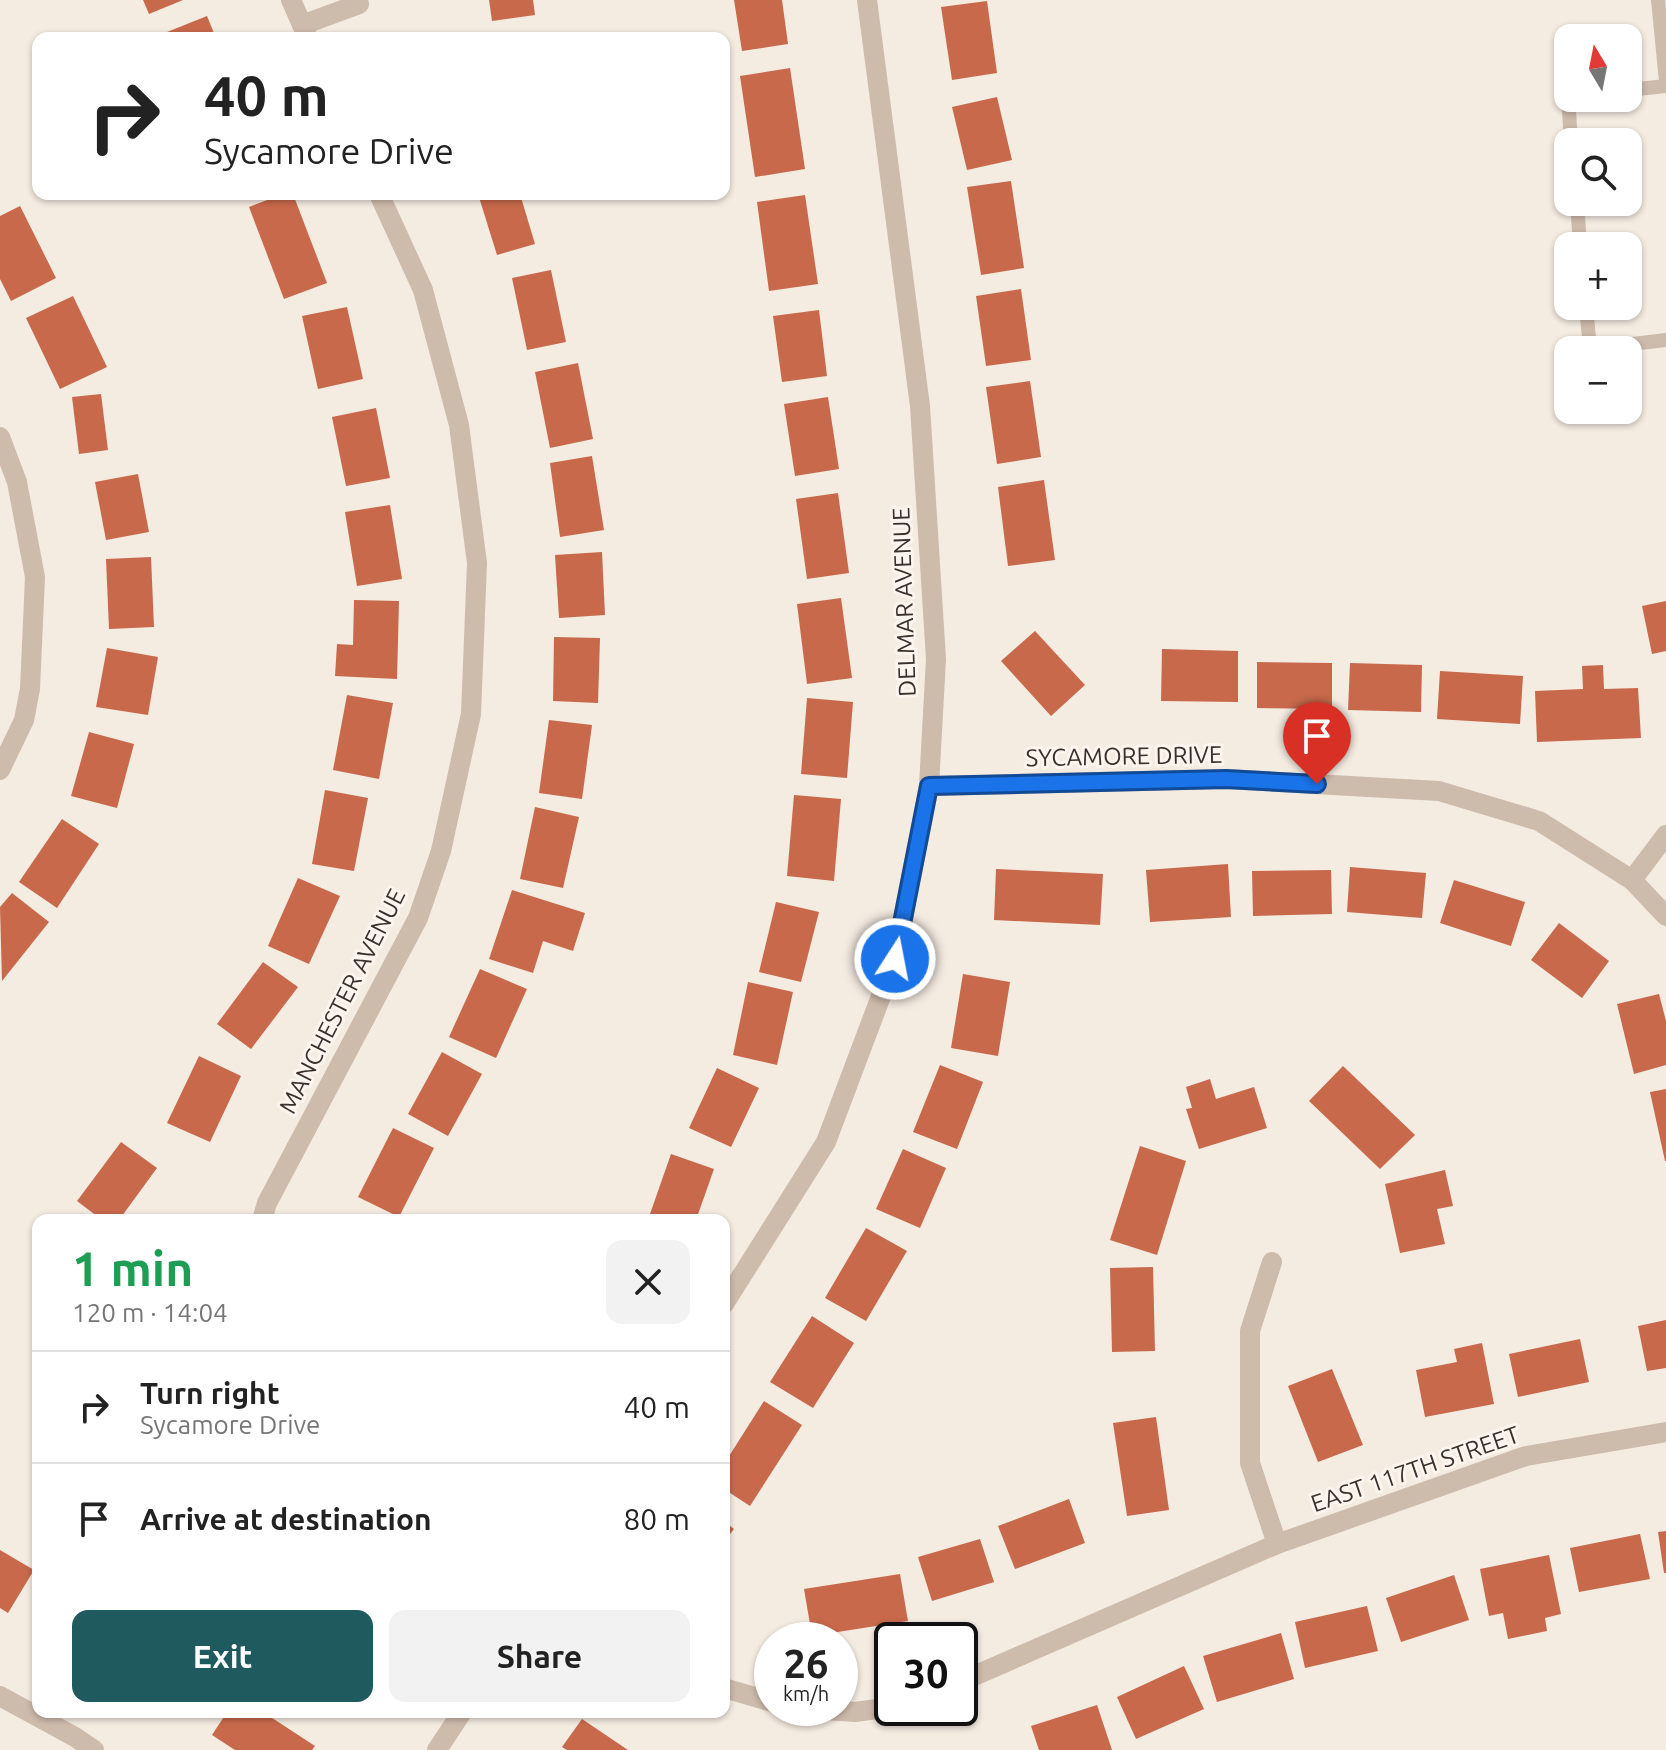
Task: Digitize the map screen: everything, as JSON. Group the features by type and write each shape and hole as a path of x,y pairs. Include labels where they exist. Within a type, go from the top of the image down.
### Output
{"street":[{"path":"291,0 305,32 359,4"},
{"name":"DELMAR AVENUE","path":"730,1294 826,1142 895,959 929,786 936,659 920,406 867,0"},
{"name":"MANCHESTER AVENUE","path":"264,1214 418,918 441,851 471,714 477,563 459,425 423,290 382,200"},
{"path":"0,437 17,482 35,577 30,689 24,720 0,770"},
{"name":"SYCAMORE DRIVE","path":"929,786 1226,779 1439,791 1539,821 1632,880 1666,916"},
{"path":"1632,880 1666,835"},
{"path":"1272,1262 1250,1331 1250,1463 1277,1544"},
{"name":"EAST 117TH STREET","path":"978,1674 1277,1544 1526,1456 1666,1432"},
{"path":"730,1690 754,1697"},
{"path":"0,1696 32,1714"},
{"path":"38,1718 94,1750"},
{"path":"437,1750 458,1718"}],"lane":[{"path":"1642,87 1666,83 1658,0"},
{"path":"1587,320 1590,349 1666,340"}],"building":[{"path":"143,0 183,0 149,14"},
{"path":"489,0 533,0 535,15 492,21"},
{"path":"734,0 782,0 788,44 742,51"},
{"path":"987,1 997,73 952,80 941,7"},
{"path":"207,16 214,32 167,32"},
{"path":"790,68 805,169 755,177 740,76"},
{"path":"997,97 1012,160 967,170 952,107"},
{"path":"1011,181 1024,268 981,275 967,187"},
{"path":"805,195 818,284 769,291 757,202"},
{"path":"267,200 295,200 327,283 284,299 249,207"},
{"path":"480,200 522,200 535,244 497,255"},
{"path":"20,206 56,278 11,301 0,279 0,216"},
{"path":"551,270 566,342 527,350 512,278"},
{"path":"1021,289 1031,360 986,366 976,296"},
{"path":"73,296 107,367 60,389 26,318"},
{"path":"347,307 363,379 318,389 302,316"},
{"path":"819,310 827,376 782,382 773,316"},
{"path":"578,363 593,439 550,448 535,372"},
{"path":"1030,381 1041,457 997,464 986,387"},
{"path":"101,394 108,450 79,454 72,397"},
{"path":"828,397 839,469 795,476 784,404"},
{"path":"376,408 390,478 346,486 332,417"},
{"path":"592,456 604,530 560,537 550,463"},
{"path":"138,474 149,532 106,540 95,482"},
{"path":"1044,480 1055,560 1008,566 998,487"},
{"path":"838,493 849,573 807,579 796,499"},
{"path":"390,505 402,579 357,586 345,512"},
{"path":"602,552 605,615 559,618 555,555"},
{"path":"151,557 154,627 109,629 106,559"},
{"path":"841,598 852,678 807,684 797,604"},
{"path":"354,600 399,601 397,679 335,676 337,644 353,645"},
{"path":"1666,601 1666,651 1652,654 1642,606"},
{"path":"1035,631 1085,685 1051,716 1001,661"},
{"path":"554,637 600,638 598,703 553,701"},
{"path":"107,648 158,657 148,715 96,707"},
{"path":"1162,649 1238,651 1238,702 1161,701"},
{"path":"1257,662 1332,663 1332,709 1257,708"},
{"path":"1350,663 1422,665 1421,712 1348,710"},
{"path":"1603,665 1604,689 1638,688 1641,738 1537,742 1535,691 1583,689 1582,666"},
{"path":"1440,671 1523,676 1520,724 1437,719"},
{"path":"347,695 393,703 379,779 333,770"},
{"path":"807,698 853,702 847,778 801,774"},
{"path":"549,720 592,725 582,799 539,793"},
{"path":"89,732 134,744 117,808 71,796"},
{"path":"325,790 368,798 354,871 312,864"},
{"path":"794,795 841,799 834,881 787,876"},
{"path":"535,807 579,817 563,888 520,879"},
{"path":"62,819 99,844 57,908 19,882"},
{"path":"1228,864 1231,917 1150,922 1146,870"},
{"path":"1350,867 1426,873 1422,918 1347,912"},
{"path":"996,869 1103,874 1100,925 994,920"},
{"path":"1331,870 1332,914 1253,916 1252,871"},
{"path":"298,878 340,896 309,964 268,946"},
{"path":"1454,880 1525,902 1511,946 1440,923"},
{"path":"512,890 585,913 573,951 543,941 533,973 489,959"},
{"path":"12,893 49,922 2,981 0,907"},
{"path":"776,902 819,912 801,982 759,972"},
{"path":"1559,923 1609,961 1582,998 1531,960"},
{"path":"263,962 298,987 251,1049 217,1024"},
{"path":"480,969 527,989 496,1058 449,1037"},
{"path":"963,974 1010,982 998,1056 951,1048"},
{"path":"748,982 793,992 777,1065 733,1055"},
{"path":"1659,994 1666,1021 1666,1065 1634,1074 1617,1004"},
{"path":"442,1052 482,1074 448,1136 408,1114"},
{"path":"199,1056 241,1076 210,1142 167,1123"},
{"path":"940,1065 983,1082 957,1149 913,1132"},
{"path":"1343,1066 1415,1135 1380,1169 1309,1101"},
{"path":"717,1068 759,1088 731,1147 689,1128"},
{"path":"1210,1079 1216,1099 1254,1087 1267,1128 1199,1149 1186,1109 1192,1108 1186,1087"},
{"path":"1666,1089 1666,1161 1665,1161 1650,1092"},
{"path":"393,1128 434,1148 401,1214 393,1214 358,1197"},
{"path":"121,1142 157,1168 123,1214 94,1214 77,1201"},
{"path":"1140,1146 1186,1161 1157,1255 1110,1240"},
{"path":"903,1149 946,1168 920,1228 876,1209"},
{"path":"671,1154 714,1169 698,1214 650,1214"},
{"path":"1445,1170 1453,1206 1437,1209 1445,1244 1400,1253 1385,1184"},
{"path":"866,1228 907,1251 866,1321 825,1298"},
{"path":"1153,1267 1155,1351 1112,1352 1110,1268"},
{"path":"812,1316 854,1343 813,1408 770,1382"},
{"path":"1666,1320 1666,1368 1647,1371 1638,1326"},
{"path":"1580,1339 1589,1382 1518,1397 1509,1354"},
{"path":"1482,1343 1494,1404 1425,1417 1416,1370 1457,1362 1454,1349"},
{"path":"1332,1369 1363,1445 1318,1462 1288,1386"},
{"path":"764,1401 802,1425 750,1506 730,1493 730,1455"},
{"path":"1156,1417 1169,1510 1127,1516 1113,1423"},
{"path":"1069,1499 1085,1543 1015,1569 998,1526"},
{"path":"1666,1531 1666,1573 1664,1573 1658,1532"},
{"path":"1640,1534 1650,1579 1579,1592 1570,1548"},
{"path":"980,1539 994,1582 932,1601 918,1557"},
{"path":"0,1550 32,1569 32,1573 8,1613 0,1608"},
{"path":"1549,1555 1561,1614 1545,1618 1547,1631 1508,1639 1503,1613 1489,1616 1480,1569"},
{"path":"900,1574 908,1621 874,1622 874,1626 858,1629 858,1622 810,1622 804,1589"},
{"path":"1454,1575 1469,1620 1401,1642 1386,1598"},
{"path":"1367,1606 1378,1651 1305,1668 1295,1622"},
{"path":"1281,1633 1294,1679 1217,1702 1203,1656"},
{"path":"1184,1666 1204,1709 1136,1739 1117,1697"},
{"path":"1097,1705 1112,1750 1039,1750 1031,1726"},
{"path":"223,1718 272,1718 315,1746 312,1750 235,1750 212,1735"},
{"path":"582,1719 628,1750 567,1750 562,1747"}],"route":[{"path":"895,959 929,786 1226,779 1317,784"}]}
